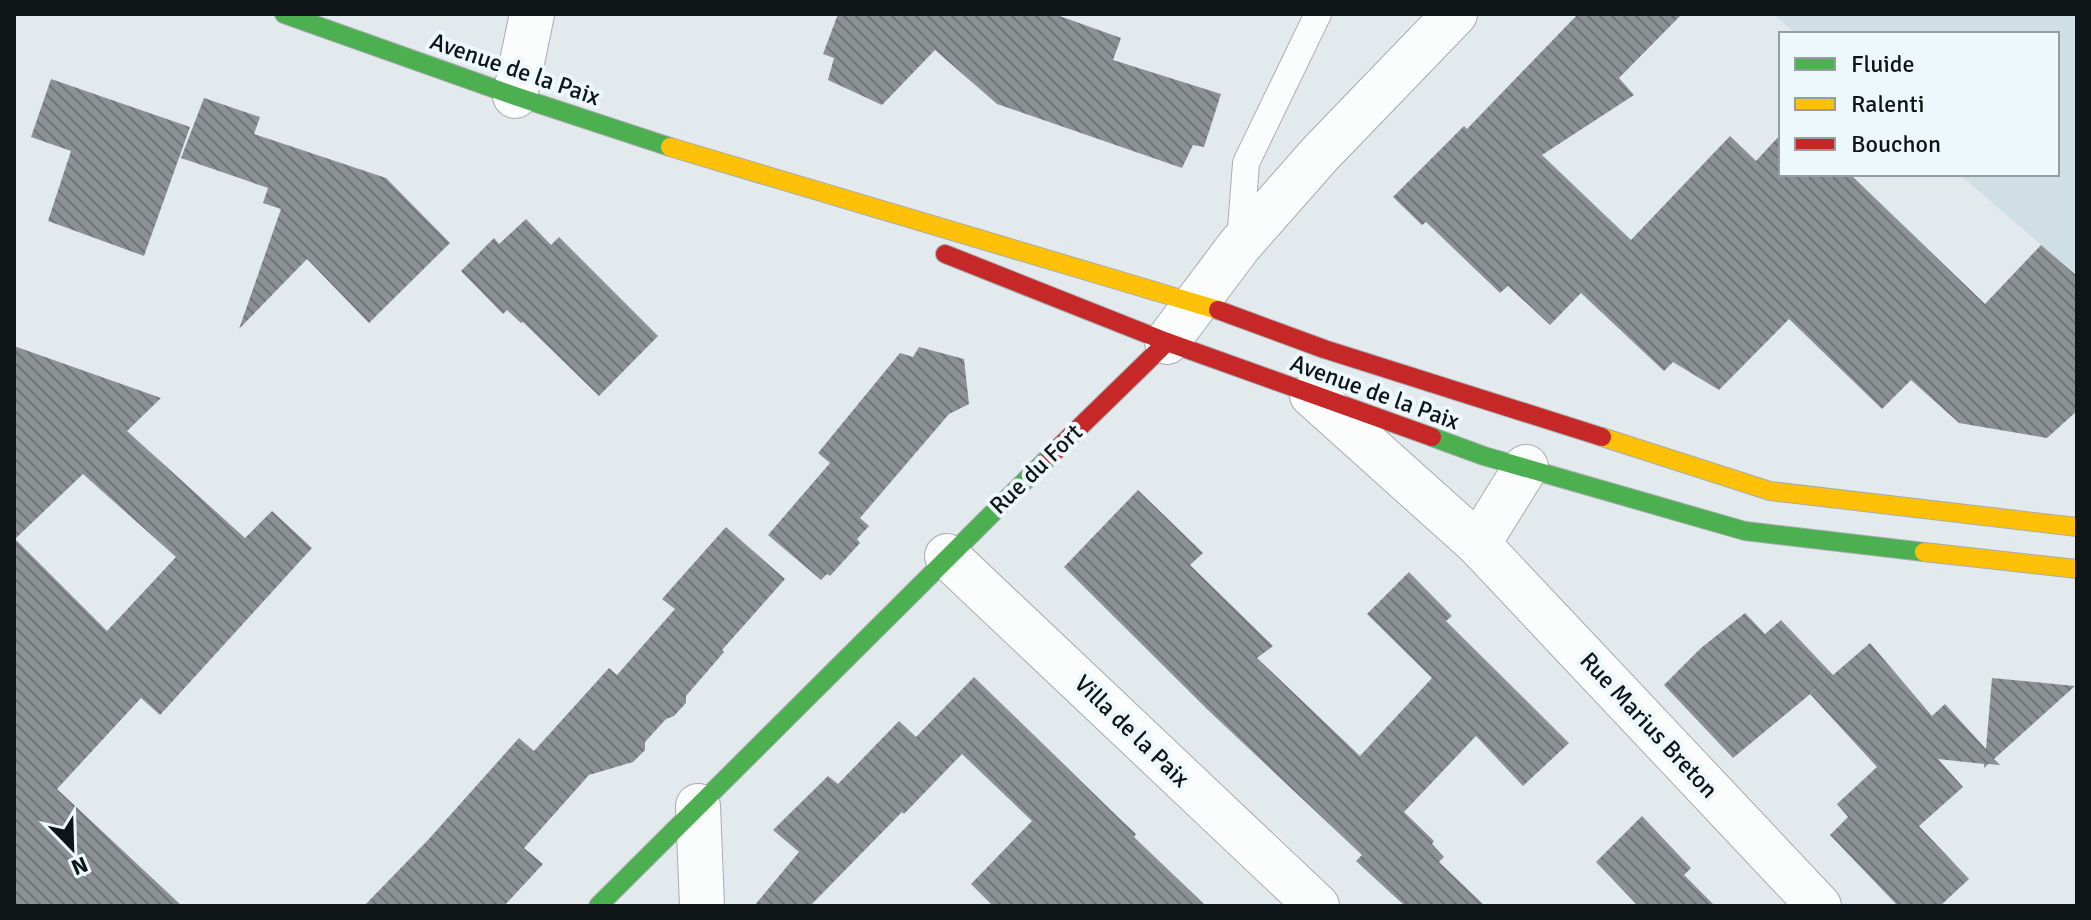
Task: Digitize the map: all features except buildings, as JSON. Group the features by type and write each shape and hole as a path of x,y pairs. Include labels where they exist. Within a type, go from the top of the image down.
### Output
{"main road":[{"name":"Avenue de la Paix","path":"284,14 515,96 686,152 1197,302 1324,349 1770,491 2077,527"},
{"name":"Avenue de la Paix","path":"686,152 877,227"},
{"name":"Avenue de la Paix","path":"921,245 1167,342 1484,456 1745,531 2077,569"},
{"name":"Rue du Fort","path":"598,906 947,556 1167,342"}],"street":[{"path":"515,96 532,14"},
{"name":"Rue du Fort","path":"1167,342 1239,246 1320,154 1455,14"},
{"name":"Rue Marius Breton","path":"1312,395 1478,544 1819,906"},
{"path":"1478,544 1526,467"},
{"name":"Villa de la Paix","path":"947,556 1317,906"},
{"path":"698,806 702,906"}],"lane":[{"path":"1239,246 1246,163 1318,14"}],"shaded area":[{"path":"1773,14 2077,14 2077,276 1961,176 2059,176 2059,32 1794,32"}],"traffic: fast":[{"path":"284,14 670,147"},
{"path":"1432,437 1484,456 1745,531 1924,552"},
{"path":"598,906 1050,456"}],"traffic: slow":[{"path":"670,147 1218,310"},
{"path":"1602,437 1770,491 2077,527"},
{"path":"1924,552 2077,569"}],"traffic: jam":[{"path":"945,254 1167,342 1432,437"},
{"path":"1218,310 1324,349 1602,437"},
{"path":"1050,456 1167,342"}]}
